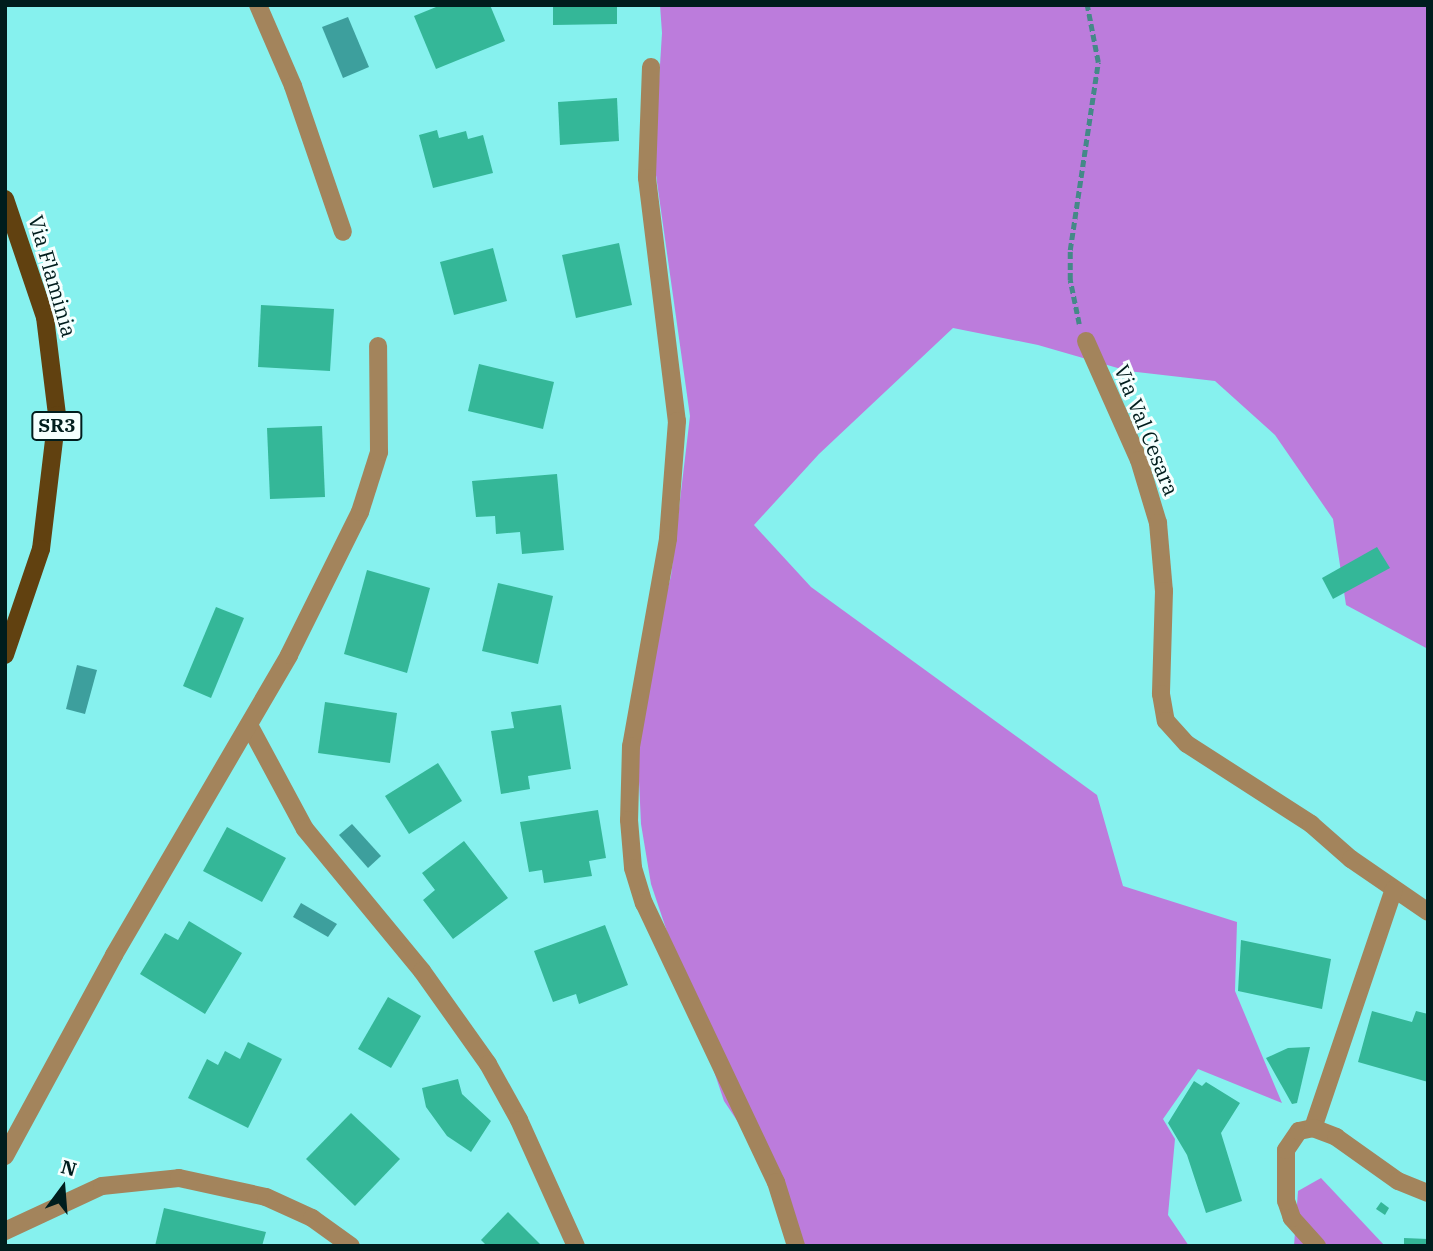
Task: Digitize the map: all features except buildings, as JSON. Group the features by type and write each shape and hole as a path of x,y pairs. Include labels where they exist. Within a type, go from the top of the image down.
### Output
{"main road":[{"name":"Via Flaminia","path":"5,199 45,317 57,415 41,549 5,655"}],"street":[{"path":"258,5 293,86 343,232"},
{"path":"651,67 647,178 677,421 668,539 631,746 629,820 633,868 644,903 776,1182 796,1246"},
{"name":"Via Val Cesara","path":"1086,341 1139,460 1158,523 1164,591 1161,694 1166,721 1187,744 1311,824 1428,912"},
{"path":"5,1156 114,955 306,624 373,479 381,421 378,346"},
{"path":"249,725 305,829 422,971 488,1064 576,1246"},
{"path":"1313,1128 1394,889"},
{"path":"1317,1246 1292,1218 1283,1178 1291,1137 1313,1128 1336,1137 1398,1181 1428,1193"},
{"path":"5,1231 102,1186 179,1178 266,1197 312,1218 351,1246"}],"path":[{"path":"1086,341 1069,267 1097,79 1096,44 1087,5"}],"shaded area":[{"path":"660,5 1428,5 1428,649 1346,605 1333,519 1275,435 1215,381 1128,371 1038,345 953,328 819,454 754,525 811,587 1097,795 1123,886 1237,922 1235,991 1282,1103 1198,1069 1163,1119 1175,1139 1168,1215 1189,1246 800,1246 780,1185 724,1101 651,884 641,824 637,738 646,674 671,576 690,416 654,161 662,33"},
{"path":"1321,1178 1385,1246 1294,1246 1298,1191"}],"water":[{"path":"348,17 369,67 343,78 322,27"},
{"path":"77,665 97,670 85,714 66,709"},
{"path":"352,824 381,856 368,868 339,835"},
{"path":"301,903 337,924 328,937 293,917"}]}
